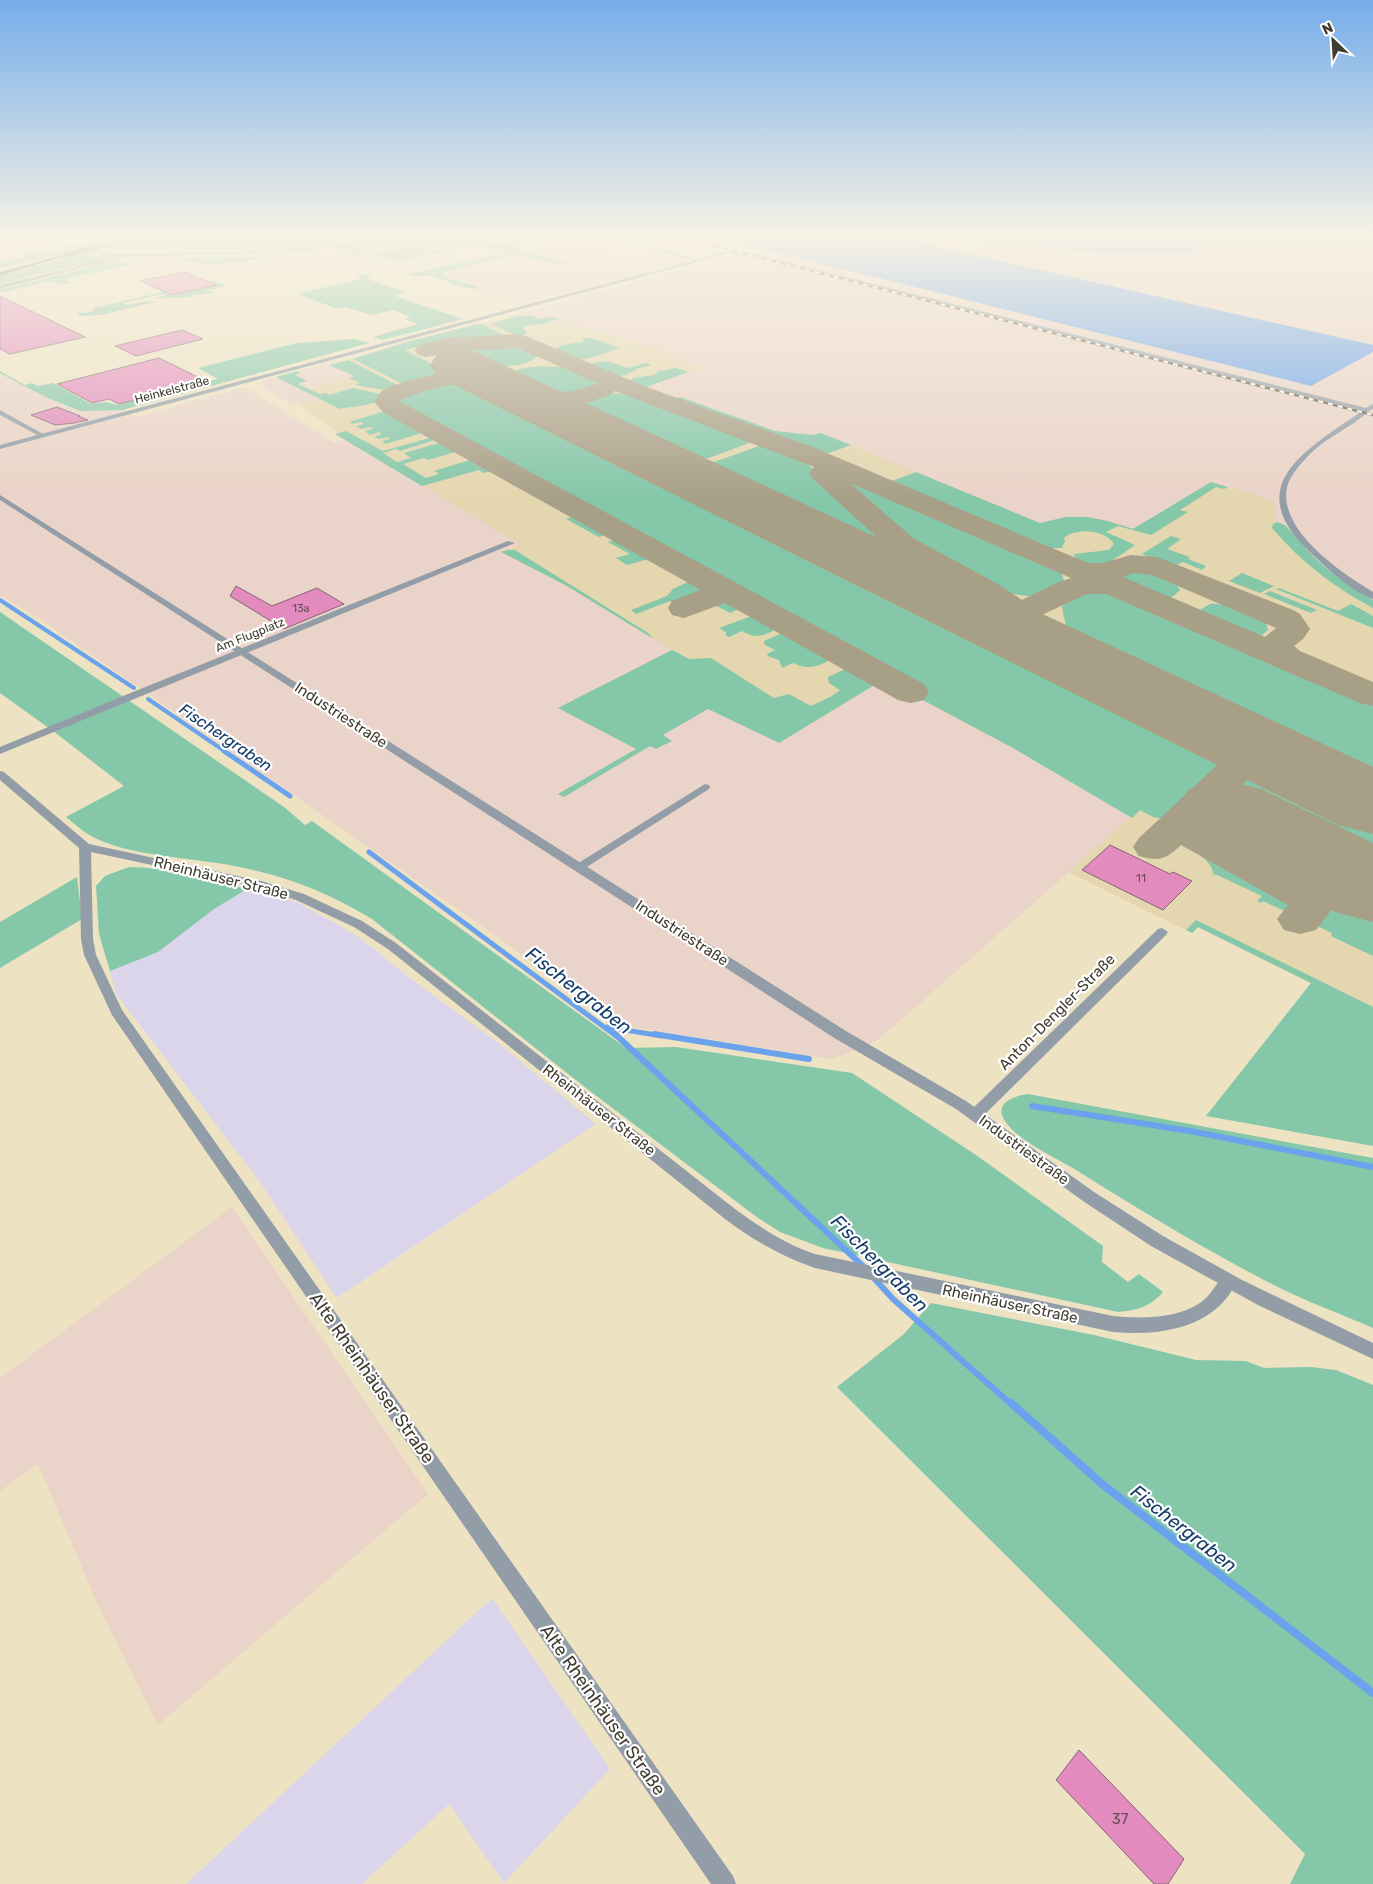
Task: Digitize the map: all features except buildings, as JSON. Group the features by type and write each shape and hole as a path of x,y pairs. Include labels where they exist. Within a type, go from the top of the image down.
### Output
{"street":[{"name":"Heinkelstraße","path":"0,447 459,325"},
{"name":"Heinkelstraße","path":"1036,325 1370,408"},
{"path":"1370,408 1310,450 1302,458 1283,488 1282,501 1289,519 1299,534 1321,559 1343,577 1373,596"},
{"path":"0,412 43,436"},
{"name":"Industriestraße","path":"0,497 840,1035 975,1115 1094,1201 1158,1242 1313,1324 1373,1351"},
{"name":"Am Flugplatz","path":"0,751 510,543"},
{"name":"Rheinhäuser Straße","path":"0,774 85,847 261,885 300,897 358,924 392,946 730,1214 760,1236 792,1253 815,1261 853,1270 1088,1320 1136,1326 1165,1323 1200,1312 1214,1301 1229,1281"},
{"path":"578,867 705,787"},
{"name":"Alte Rheinhäuser Straße","path":"85,847 87,939 90,955 98,976 117,1012 725,1884"},
{"name":"Anton-Dengler-Straße","path":"975,1115 1162,932"}],"shaded area":[{"path":"477,325 579,325 679,356 671,358 701,368 648,386 775,431 813,435 821,433 1040,523 1066,517 1087,517 1133,529 1211,482 1273,500 1276,514 1272,517 1301,552 1373,604 1373,1014 1198,927 1192,933 1069,872 1131,817 1013,748 917,697 911,700 876,684 813,723 695,664 567,586 501,552 521,545 347,439 299,404 320,399 304,391 355,376 347,360"},
{"path":"482,325 1066,325 1311,386 1373,352 1373,1014 1198,927 1192,933 1069,872 878,1040 832,1059 620,1025 489,931 42,620 0,595 0,373 45,397 80,411 122,410 137,417 245,387 334,443 346,439 299,404 292,405 260,385 261,382 323,364 326,366"},
{"path":"1285,325 1373,325 1373,345"},
{"path":"247,889 276,895 296,902 360,938 411,979 497,1042 596,1124 337,1298 260,1182 116,994 110,971 158,952 214,909"},
{"path":"232,1207 428,1494 158,1725 98,1605 38,1464 0,1491 0,1378"},
{"path":"492,1598 610,1769 504,1883 449,1804 362,1884 186,1884"}],"green space":[{"path":"415,325 440,325 382,340 373,337"},
{"path":"473,325 485,325 510,339 439,344 435,342 405,350 451,374 445,378 407,386 353,359 403,343"},
{"path":"492,325 534,325 522,328 527,332 524,335 515,335"},
{"path":"583,338 620,347 586,359 570,358 551,350 563,345 582,342"},
{"path":"354,339 369,343 122,410 80,411 45,397 0,373 0,371 25,385 32,383 38,386 53,383 91,404 106,402 118,405 218,379 198,368 297,343"},
{"path":"509,344 529,349 537,356 520,365 509,366 474,360 457,352 459,348 472,345"},
{"path":"349,360 401,387 400,389 390,391 355,385 360,383 349,378 354,376 329,365"},
{"path":"607,361 629,368 646,363 651,365 618,377 608,376 590,367 594,363"},
{"path":"559,367 589,375 596,382 588,390 578,394 566,395 540,391 517,382 508,376 511,372 524,368"},
{"path":"676,368 689,372 640,389 625,383 634,378 654,375 659,371"},
{"path":"297,371 301,373 295,375 307,381 298,384 320,394 326,393 330,395 353,388 385,395 370,404 340,409 276,377"},
{"path":"460,379 1227,754 1233,760 1167,820 1153,817 1140,810 1132,818 1013,748 917,697 922,692 400,409 392,402 394,397 405,393"},
{"path":"613,393 642,397 745,435 753,440 709,458 686,459 578,409 576,403 584,398"},
{"path":"680,397 775,431 813,435 821,433 851,445 829,453 816,453 671,400"},
{"path":"389,410 428,431 386,444 382,441 390,439 388,437 379,439 374,437 382,434 379,432 370,435 365,431 373,429 371,427 361,429 356,426 364,424 361,422 352,424 349,422"},
{"path":"346,431 383,451 437,436 441,438 400,451 396,449 383,453 397,462 411,458 404,453 442,442 448,442 462,450 428,460 424,458 403,464 426,478 439,474 434,471 476,458 497,469 484,473 479,470 422,486 335,434"},
{"path":"765,444 780,448 803,460 896,546 976,594 973,595 707,469 714,462"},
{"path":"916,472 1040,523 1066,517 1087,517 1133,529 1211,482 1228,487 1224,489 1216,487 1180,510 1188,512 1151,535 1118,526 1106,532 1135,545 1108,563 1101,566 1085,567 1077,564 1074,554 1109,550 1114,544 1110,539 1098,533 1083,531 1064,538 1065,541 1062,548 1039,548 893,486 892,481"},
{"path":"841,475 852,477 1047,561 1061,571 1064,581 1061,585 1042,594 1028,596 1013,594 937,559 910,544 839,481 837,477"},
{"path":"580,514 609,531 609,533 599,537 566,519"},
{"path":"1277,522 1287,528 1325,567 1373,600 1373,608 1306,563 1272,528 1273,524"},
{"path":"1171,536 1181,539 1167,549 1190,557 1188,559 1206,566 1202,570 1183,562 1173,567 1142,554"},
{"path":"617,539 626,541 653,555 652,558 627,565 616,558 630,554 608,542"},
{"path":"515,550 648,633 652,638 567,586 501,552"},
{"path":"1145,570 1176,584 1180,590 1171,598 1163,599 1135,587 1120,577 1131,571"},
{"path":"1242,573 1274,586 1260,593 1229,581"},
{"path":"692,580 698,580 715,591 680,606 670,601 636,614 631,610 667,596 673,589"},
{"path":"1279,588 1338,611 1351,604 1373,616 1373,628 1276,589"},
{"path":"1270,591 1317,610 1311,613 1264,594"},
{"path":"1087,593 1109,593 1132,598 1373,702 1373,783 1065,638 1068,636 1062,607 1065,603"},
{"path":"728,597 743,605 743,607 730,613 711,603 720,598"},
{"path":"1210,604 1224,605 1249,613 1263,621 1267,625 1268,630 1262,635 1248,635 1206,619 1201,615 1200,610"},
{"path":"0,612 284,807 305,825 312,821 626,1048 676,1047 852,1073 976,1155 1103,1246 1102,1262 1128,1282 1139,1274 1163,1292 1143,1307 1118,1312 823,1248 780,1232 758,1218 586,1088 372,919 338,900 290,880 235,866 162,856 124,848 89,835 66,817 124,786 0,693"},
{"path":"757,614 782,627 758,636 742,631 729,637 725,635 727,633 719,628"},
{"path":"789,630 828,652 828,661 811,667 793,663 782,668 779,660 768,656 767,654 775,650 765,645 764,641"},
{"path":"672,650 689,659 711,658 774,698 789,694 811,706 840,690 829,683 828,677 853,665 914,698 911,700 876,684 779,743 708,709 663,735 672,741 656,749 650,746 564,797 558,794 636,749 558,708"},
{"path":"1246,770 1261,770 1373,825 1373,956 1331,936 1332,933 1263,901 1261,903 1257,901 1262,896 1215,874 1214,876 1213,870 1207,861 1184,845 1192,836 1231,857 1236,854 1200,833 1192,824"},
{"path":"129,867 159,869 247,889 214,909 158,952 110,971 99,934 96,886 105,876"},
{"path":"77,877 82,919 0,968 0,922"},
{"path":"1196,920 1373,1007 1373,1146 1206,1116 1311,983 1198,927 1192,933 1186,930"},
{"path":"1028,1094 1373,1158 1373,1328 1266,1281 1170,1227 1028,1142 1005,1121 1002,1109 1003,1105 1011,1099"},
{"path":"931,1303 1094,1335 1196,1360 1246,1361 1264,1368 1311,1367 1336,1370 1373,1385 1373,1884 1290,1884 1305,1854 837,1387 904,1334"}],"water":[{"path":"1067,325 1284,325 1373,345 1373,352 1311,386"}],"waterway":[{"name":"Fischergraben","path":"0,600 134,688"},
{"name":"Fischergraben","path":"148,699 226,752"},
{"name":"Fischergraben","path":"224,751 290,796"},
{"name":"Fischergraben","path":"369,852 616,1036"},
{"path":"607,1027 662,1036"},
{"name":"Fischergraben","path":"615,1034 865,1268"},
{"path":"654,1034 809,1059"},
{"path":"1032,1106 1190,1131 1373,1167"},
{"name":"Fischergraben","path":"872,1276 893,1299 1012,1405"},
{"name":"Fischergraben","path":"1011,1403 1102,1484 1373,1693"}],"taxiway":[{"path":"426,350 450,345 521,341 636,391 806,454 1118,587"},
{"path":"485,378 474,375 460,376 401,391 390,396 386,402 393,408 727,591"},
{"path":"526,398 556,401 586,395 605,388 609,383 605,378"},
{"path":"823,473 902,544 987,591 1009,605 1014,613"},
{"path":"1088,572 1106,573 1131,564 1157,566 1281,617 1288,621 1293,629 1275,647 1288,659"},
{"path":"1014,613 1030,609 1078,586 1092,583 1118,587"},
{"path":"1118,587 1288,659"},
{"path":"684,608 727,591"},
{"path":"727,591 911,692"},
{"path":"985,613 1002,615 1014,613"},
{"path":"1014,613 1023,630 1041,644"},
{"path":"1288,659 1373,695"},
{"path":"1195,718 1250,747 1252,750 1250,756"},
{"path":"1250,756 1266,754 1330,783"},
{"path":"1177,825 1250,756"},
{"path":"1154,847 1177,825"},
{"path":"1177,825 1308,897 1314,904 1300,919"}],"runway":[{"path":"458,365 1373,804"},
{"path":"1225,810 1373,887"}],"railway":[{"path":"1022,325 1373,415"}]}
